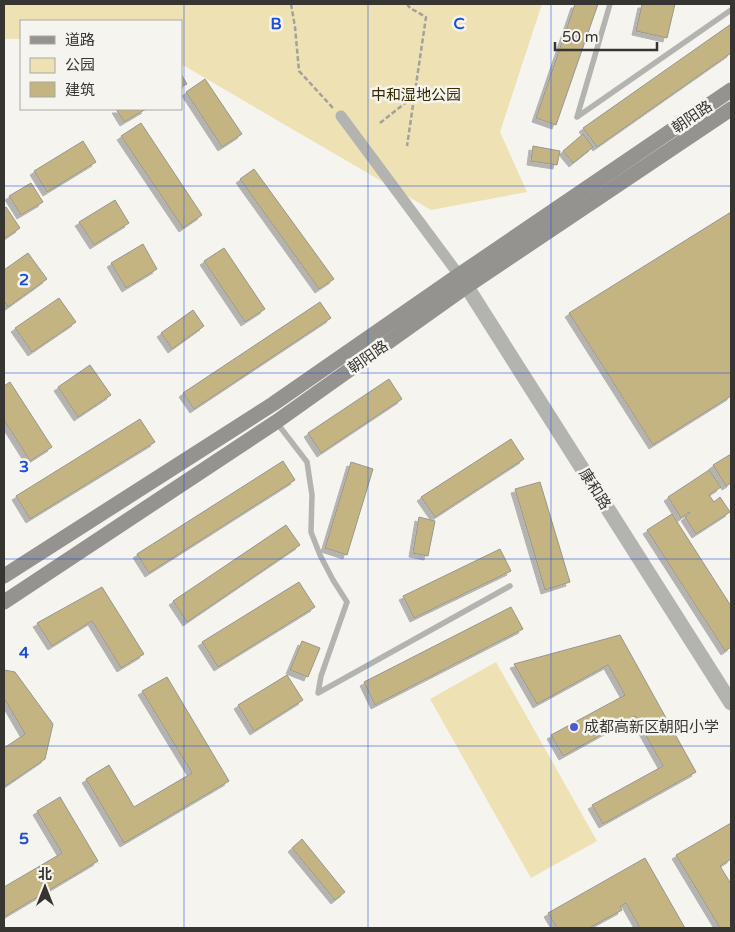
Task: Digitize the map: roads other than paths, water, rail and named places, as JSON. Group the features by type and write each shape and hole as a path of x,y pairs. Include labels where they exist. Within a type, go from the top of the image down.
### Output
{"main road":[{"name":"朝阳路","path":"5,597 276,422 463,281 731,90"},
{"name":"朝阳路","path":"4,576 731,109"}],"street":[{"path":"341,116 463,281"},
{"name":"康和路","path":"463,281 731,703"}],"lane":[{"path":"610,4 577,117 731,10"},
{"path":"276,422 307,462 312,495 311,532 320,555 347,602 321,676 318,693 510,586"}],"place":[{"name":"成都高新区朝阳小学","path":"574,727"}],"park label":[{"name":"中和湿地公园","path":"416,95"}]}
